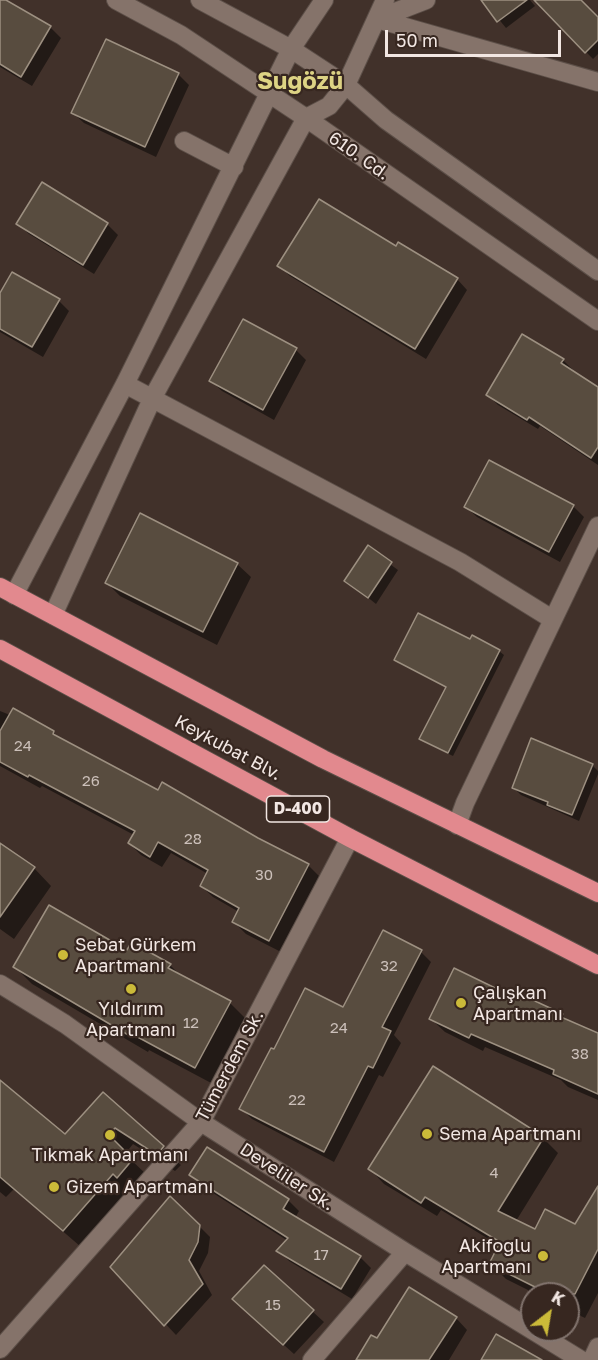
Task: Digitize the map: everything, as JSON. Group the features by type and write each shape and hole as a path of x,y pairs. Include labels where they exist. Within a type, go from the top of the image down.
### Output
{"highway":[{"name":"Keykubat Blv.","path":"7,591 323,759 598,893"},
{"name":"Keykubat Blv.","path":"0,649 350,838 598,965"}],"street":[{"name":"610. Cd.","path":"116,0 181,35 306,118 598,321"},
{"path":"200,0 291,49 346,85 386,120 598,271"},
{"path":"7,591 125,384 234,167 267,94 291,49 324,0"},
{"path":"53,615 153,398 306,118 329,106 346,85 385,0"},
{"path":"377,19 426,0"},
{"path":"377,19 598,82"},
{"path":"184,141 234,167"},
{"path":"125,384 460,562 552,618"},
{"path":"457,825 465,803 552,618 598,526"},
{"name":"Tümerdem Sk.","path":"0,1349 201,1122 350,838"},
{"name":"Develiler Sk.","path":"0,984 65,1024 201,1122 405,1252 581,1360"},
{"path":"312,1360 405,1252"},
{"path":"592,1360 598,1347"}],"building":[{"path":"0,0 6,0 51,26 21,77 0,64"},
{"path":"481,0 527,0 497,22"},
{"path":"534,0 581,0 598,17 598,40 585,53"},
{"path":"106,39 179,73 145,147 71,113"},
{"path":"42,182 108,223 83,265 16,224"},
{"path":"319,199 396,246 398,242 458,278 415,349 277,266"},
{"path":"12,272 60,299 32,347 0,329 0,293"},
{"path":"243,319 297,348 263,410 209,381"},
{"path":"522,334 564,359 561,363 598,387 598,447 591,458 529,417 527,420 486,395"},
{"path":"489,460 574,505 549,552 464,507"},
{"path":"140,513 238,563 203,632 105,583"},
{"path":"368,545 392,562 368,598 344,581"},
{"path":"418,613 470,639 472,635 500,650 448,753 419,739 446,687 394,660"},
{"path":"13,708 54,731 53,734 158,790 162,782 258,838 309,864 269,941 232,922 239,908 200,886 208,870 158,842 150,857 128,843 135,831 0,762 0,731"},
{"path":"531,738 593,764 572,815 547,805 548,802 512,788"},
{"path":"0,843 35,867 0,917"},
{"path":"49,905 127,950 131,942 171,964 168,968 231,1001 195,1068 132,1034 130,1036 13,967"},
{"path":"383,930 422,950 382,1027 391,1031 373,1068 368,1066 324,1152 239,1109 271,1048 274,1049 305,988 343,1007"},
{"path":"454,968 520,1000 522,995 563,1014 561,1017 598,1033 598,1094 553,1074 554,1070 471,1034 469,1038 429,1019"},
{"path":"433,1066 544,1137 498,1211 535,1229 545,1209 575,1224 598,1186 598,1249 580,1284 580,1282 525,1282 489,1264 500,1242 425,1197 421,1203 368,1169"},
{"path":"0,1080 65,1134 103,1092 164,1146 157,1155 115,1128 109,1135 133,1159 117,1178 113,1174 63,1231 0,1177"},
{"path":"207,1147 289,1199 283,1209 361,1256 341,1289 276,1251 288,1238 189,1175"},
{"path":"170,1196 200,1225 198,1242 189,1260 203,1284 164,1326 110,1267"},
{"path":"264,1265 314,1310 283,1345 232,1299"},
{"path":"409,1287 457,1317 429,1360 356,1360 371,1335 377,1338"},
{"path":"496,1334 542,1360 481,1360"}],"place":[{"name":"Sebat Gürkem Apartmanı","path":"63,955"},
{"name":"Yıldırım Apartmanı","path":"131,989"},
{"name":"Çalışkan Apartmanı","path":"461,1003"},
{"name":"Sema Apartmanı","path":"427,1134"},
{"name":"Tıkmak Apartmanı","path":"110,1135"},
{"name":"Gizem Apartmanı","path":"54,1187"},
{"name":"Akifoğlu Apartmanı","path":"543,1256"}],"district":[{"name":"Sugözü","path":"300,81"}]}
